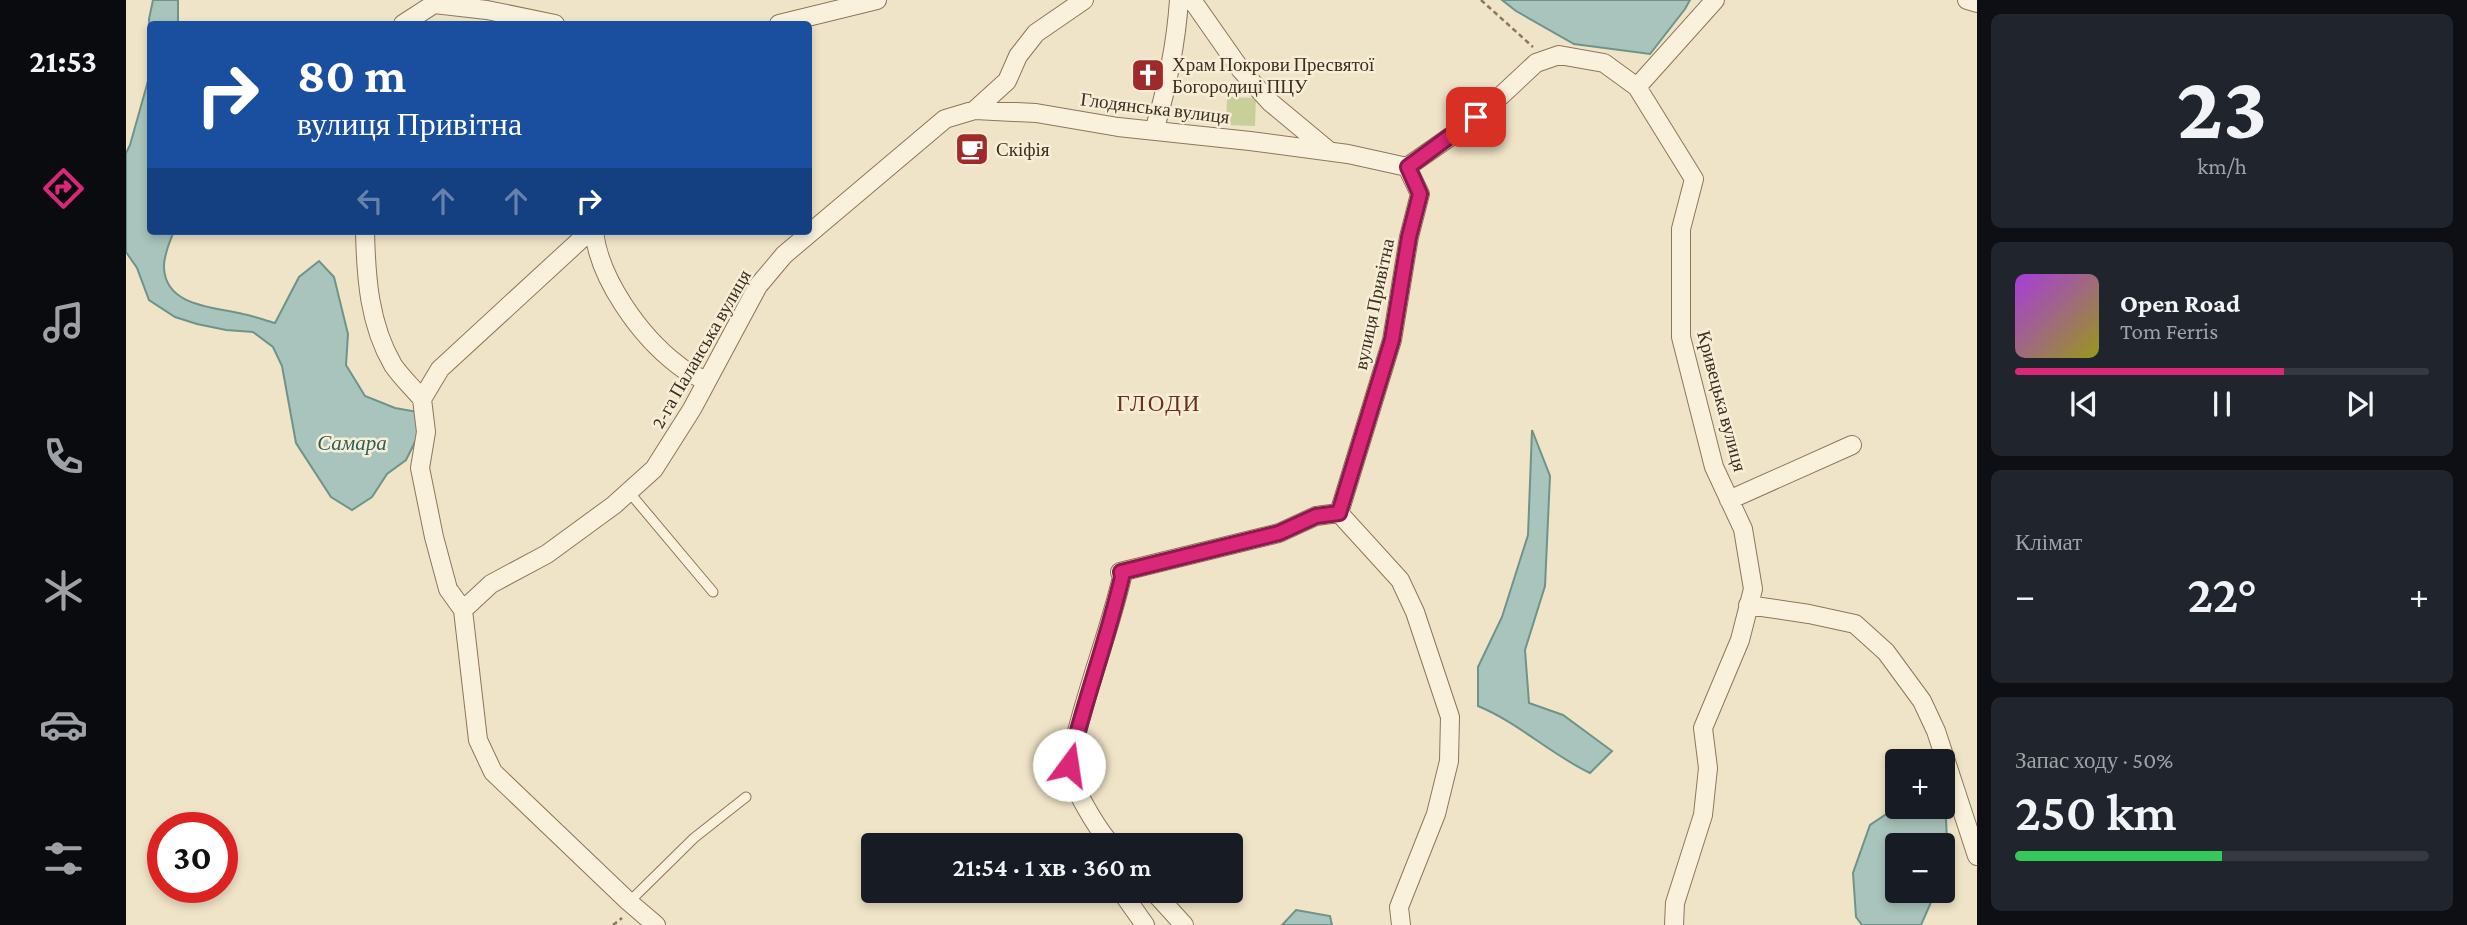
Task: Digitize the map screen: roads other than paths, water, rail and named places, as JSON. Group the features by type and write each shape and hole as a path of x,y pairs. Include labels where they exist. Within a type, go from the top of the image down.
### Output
{"street":[{"path":"796,21 877,0"},
{"path":"975,110 1007,81 1018,56 1036,33 1084,0"},
{"path":"1154,131 1165,94 1177,32 1179,0"},
{"name":"Глодянська вулиця","path":"1192,0 1255,86 1270,102 1329,151"},
{"path":"1408,167 1476,117 1536,63 1559,55 1604,63 1637,87 1715,0"},
{"path":"1966,0 1977,3"},
{"path":"408,21 434,4 487,10 540,21"},
{"name":"Кривецька вулиця","path":"1637,87 1694,179 1681,229 1681,337 1714,467 1743,529 1753,589 1740,640 1703,729 1708,768 1703,815 1675,904 1674,925"},
{"name":"Глодянська вулиця","path":"975,110 1037,113 1118,127 1329,151 1408,167"},
{"name":"2-га Паланська вулиця","path":"812,231 944,119 975,110"},
{"name":"вулиця Привітна","path":"1339,513 1392,340 1409,237 1420,194 1408,167"},
{"path":"365,235 367,284 376,324 393,365 422,399 426,432 420,468 448,589 463,610 478,740 492,772 656,925"},
{"path":"422,399 440,369 588,235"},
{"path":"593,235 601,262 635,322 678,365 706,382"},
{"name":"2-га Паланська вулиця","path":"463,610 491,584 547,554 654,470 692,410 758,286 784,255 808,235"},
{"path":"1729,500 1852,445"},
{"path":"1101,833 1083,802 1069,765 1083,709 1111,623 1121,572 1279,533 1316,516 1339,513 1400,580 1415,612 1450,717 1449,761 1436,814 1399,908 1401,925"},
{"path":"1748,606 1809,614 1855,624 1886,652 1922,701 1931,721 1977,856"},
{"path":"1129,903 1145,925"},
{"path":"1164,903 1184,925"}],"lane":[{"path":"629,492 713,592"},
{"path":"629,902 694,838 746,797"}],"water":[{"path":"153,0 178,0 178,21 149,19"},
{"path":"1502,0 1690,0 1650,54 1574,44"},
{"name":"Самара","path":"147,85 147,235 172,235 164,268 173,291 182,298 206,307 275,323 299,277 319,261 334,277 348,334 346,365 365,396 395,408 418,412 419,434 406,460 387,474 372,497 352,510 331,497 296,443 282,366 273,347 253,332 197,324 175,317 149,300 137,268 126,252 126,153"},
{"path":"1532,430 1550,476 1545,586 1525,650 1529,703 1563,715 1612,751 1590,773 1478,706 1478,667 1502,617 1528,535"},
{"path":"1885,815 1885,819 1946,819 1947,833 1885,833 1885,903 1931,903 1921,925 1862,925 1856,917 1853,873 1870,825"},
{"path":"1296,910 1330,916 1332,925 1282,925"}],"place":[{"name":"Храм Покрови Пресвятої Богородиці ПЦУ","path":"1148,75"},
{"name":"Скіфія","path":"972,149"}],"district":[{"name":"ГЛОДИ","path":"1159,403"}]}
